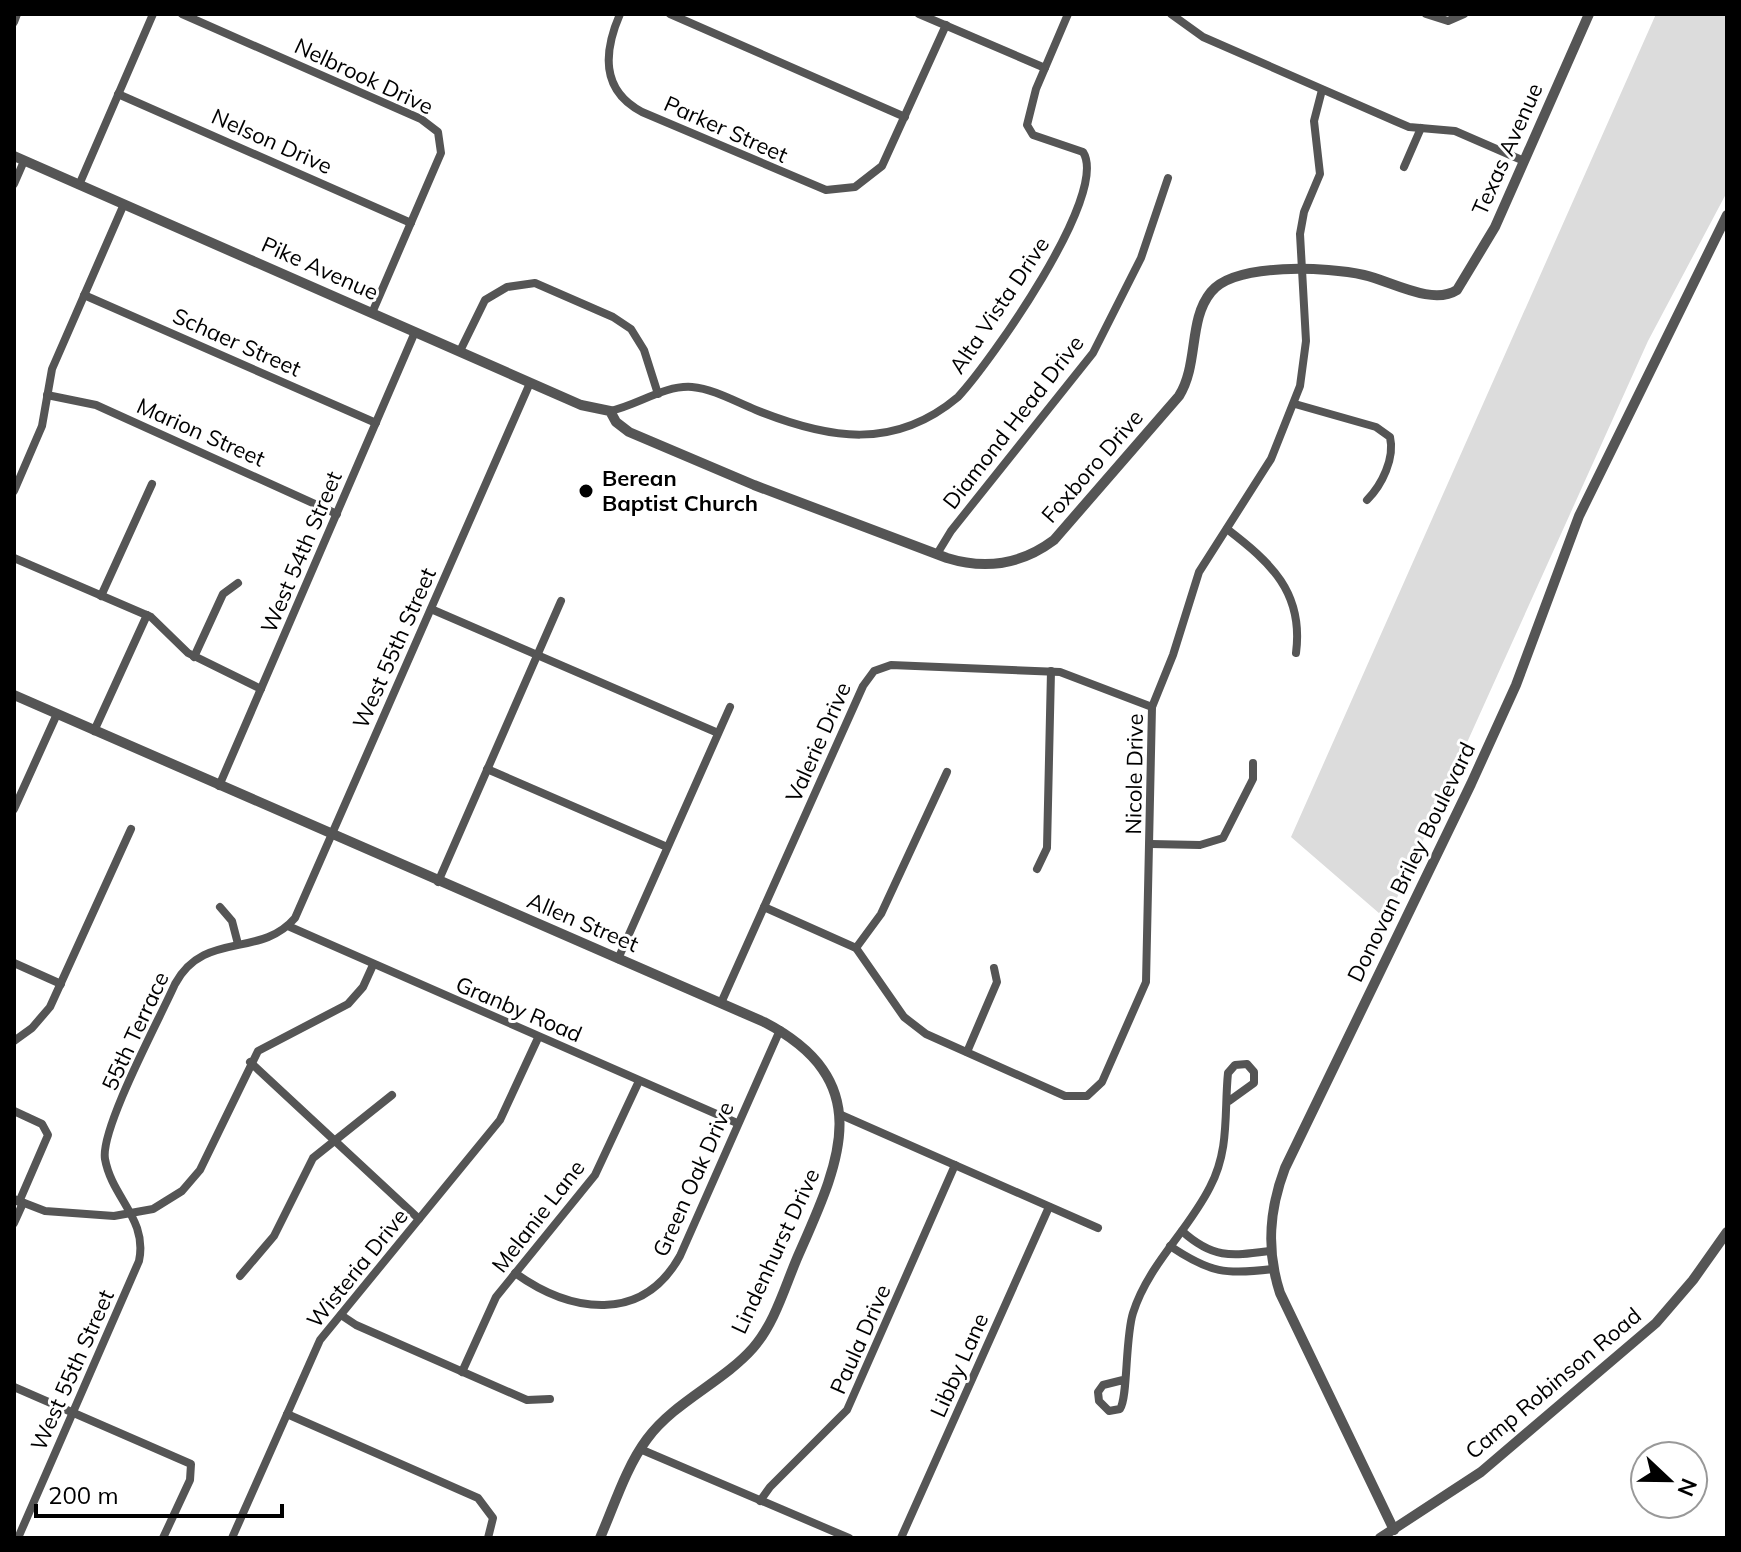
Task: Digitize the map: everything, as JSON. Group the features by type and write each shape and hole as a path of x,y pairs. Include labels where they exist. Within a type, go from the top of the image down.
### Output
{"street":[{"path":"79,185 153,14"},
{"name":"Nelbrook Drive","path":"182,14 434,127 440,137 441,153 372,313"},
{"name":"Parker Street","path":"620,14 607,56 610,77 619,94 642,112 821,189 840,190 862,183 882,166 905,117"},
{"path":"670,14 905,117 946,25"},
{"path":"919,14 1045,68 1068,14"},
{"path":"1171,14 1183,18 1203,37 1395,121 1421,128 1455,131 1524,161"},
{"path":"1426,14 1448,21 1464,14"},
{"name":"Texas Avenue","path":"1451,294 1466,281 1524,161 1589,14"},
{"name":"Alta Vista Drive","path":"610,411 677,388 699,388 794,424 852,436 893,431 940,411 974,378 1057,256 1082,189 1087,167 1085,155 1077,148 1030,133 1028,118 1045,68"},
{"name":"Nicole Drive","path":"856,948 904,1017 926,1034 1065,1096 1087,1096 1097,1088 1137,1009 1146,982 1152,707 1176,646 1199,572 1271,459 1295,404 1306,341 1300,271 1301,223 1320,174 1314,121 1322,90"},
{"name":"Nelson Drive","path":"118,94 411,223"},
{"path":"1404,167 1421,128"},
{"path":"14,184 19,158"},
{"name":"Pike Avenue","path":"19,158 581,405 610,411"},
{"name":"Diamond Head Drive","path":"937,554 951,531 1093,353 1141,258 1168,178"},
{"path":"14,491 38,438 52,369 124,204"},
{"name":"Donovan Briley Boulevard","path":"1394,1530 1291,1319 1273,1269 1270,1251 1274,1201 1285,1168 1516,685 1579,516 1727,215"},
{"name":"Foxboro Drive","path":"610,411 621,427 649,441 937,554 966,563 993,564 1021,560 1048,545 1179,396 1192,370 1203,304 1219,283 1238,274 1349,272 1439,297 1451,294"},
{"path":"460,351 485,300 507,287 535,283 613,317 631,329 644,350 658,394"},
{"name":"Schaer Street","path":"84,295 376,423"},
{"name":"West 54th Street","path":"219,786 415,332"},
{"name":"West 55th Street","path":"288,926 332,836 530,383"},
{"name":"Marion Street","path":"47,395 96,405 337,514"},
{"path":"1295,404 1376,427 1390,437 1391,453 1381,481 1367,500"},
{"path":"101,596 152,484"},
{"path":"1227,529 1269,562 1280,576 1295,618 1296,653"},
{"path":"14,558 147,615 194,657 261,689"},
{"path":"194,657 223,594 238,583"},
{"path":"438,882 561,601"},
{"path":"431,609 718,733"},
{"path":"94,731 147,615"},
{"name":"Valerie Drive","path":"721,1003 872,673 891,665 1051,671 1152,707"},
{"path":"1037,869 1047,848 1051,671"},
{"name":"Allen Street","path":"14,695 780,1030 799,1042 816,1061 839,1114"},
{"path":"618,959 730,707"},
{"path":"14,809 57,714"},
{"path":"1151,844 1200,845 1223,838 1253,779 1253,763"},
{"path":"487,769 667,847"},
{"path":"764,907 856,948 881,914 947,772"},
{"path":"14,1041 45,1015 131,829"},
{"path":"220,907 232,921 238,944"},
{"name":"55th Terrace","path":"134,1214 105,1159 109,1130 182,971 204,953 268,938 288,926"},
{"name":"Granby Road","path":"288,926 737,1123"},
{"path":"14,963 61,984"},
{"path":"19,1202 54,1212 134,1214 153,1209 195,1179 250,1062 262,1047 348,1004 363,987 373,965"},
{"path":"967,1052 997,982 994,968"},
{"name":"Green Oak Drive","path":"515,1273 533,1285 592,1305 624,1304 655,1289 680,1256 780,1030"},
{"name":"Wisteria Drive","path":"232,1538 320,1340 500,1120 538,1038"},
{"path":"250,1062 419,1219"},
{"path":"1123,1380 1126,1341 1134,1311 1148,1279 1203,1201 1218,1168 1226,1139 1228,1073 1235,1065 1247,1064 1255,1076 1254,1083 1229,1101"},
{"name":"Melanie Lane","path":"462,1372 491,1305 595,1175 639,1081"},
{"path":"240,1276 274,1236 313,1158 392,1095"},
{"path":"14,1111 42,1124 48,1135 19,1202 14,1223"},
{"path":"839,1114 1098,1228"},
{"name":"Lindenhurst Drive","path":"600,1538 640,1449 651,1433 750,1351 763,1333 835,1171 840,1144 839,1114"},
{"name":"Paula Drive","path":"760,1501 770,1487 847,1410 955,1165"},
{"name":"Libby Lane","path":"901,1538 1049,1207"},
{"name":"West 55th Street","path":"19,1536 139,1261 141,1238 134,1214"},
{"path":"1182,1231 1207,1250 1232,1255 1270,1251"},
{"name":"Camp Robinson Road","path":"1380,1538 1481,1472 1656,1323 1688,1287 1727,1232"},
{"path":"1170,1246 1201,1267 1232,1272 1273,1269"},
{"path":"1201,1267 1207,1250"},
{"path":"1232,1255 1232,1272"},
{"path":"341,1315 356,1325 527,1400 550,1399"},
{"path":"14,1387 188,1461 192,1472 163,1538"},
{"path":"287,1414 473,1495 484,1503 493,1518 488,1538"},
{"path":"640,1449 849,1538"}],"shaded area":[{"path":"1656,14 1727,14 1727,192 1648,341 1387,920 1291,837"}],"place":[{"name":"Berean Baptist Church","path":"586,491"}]}
